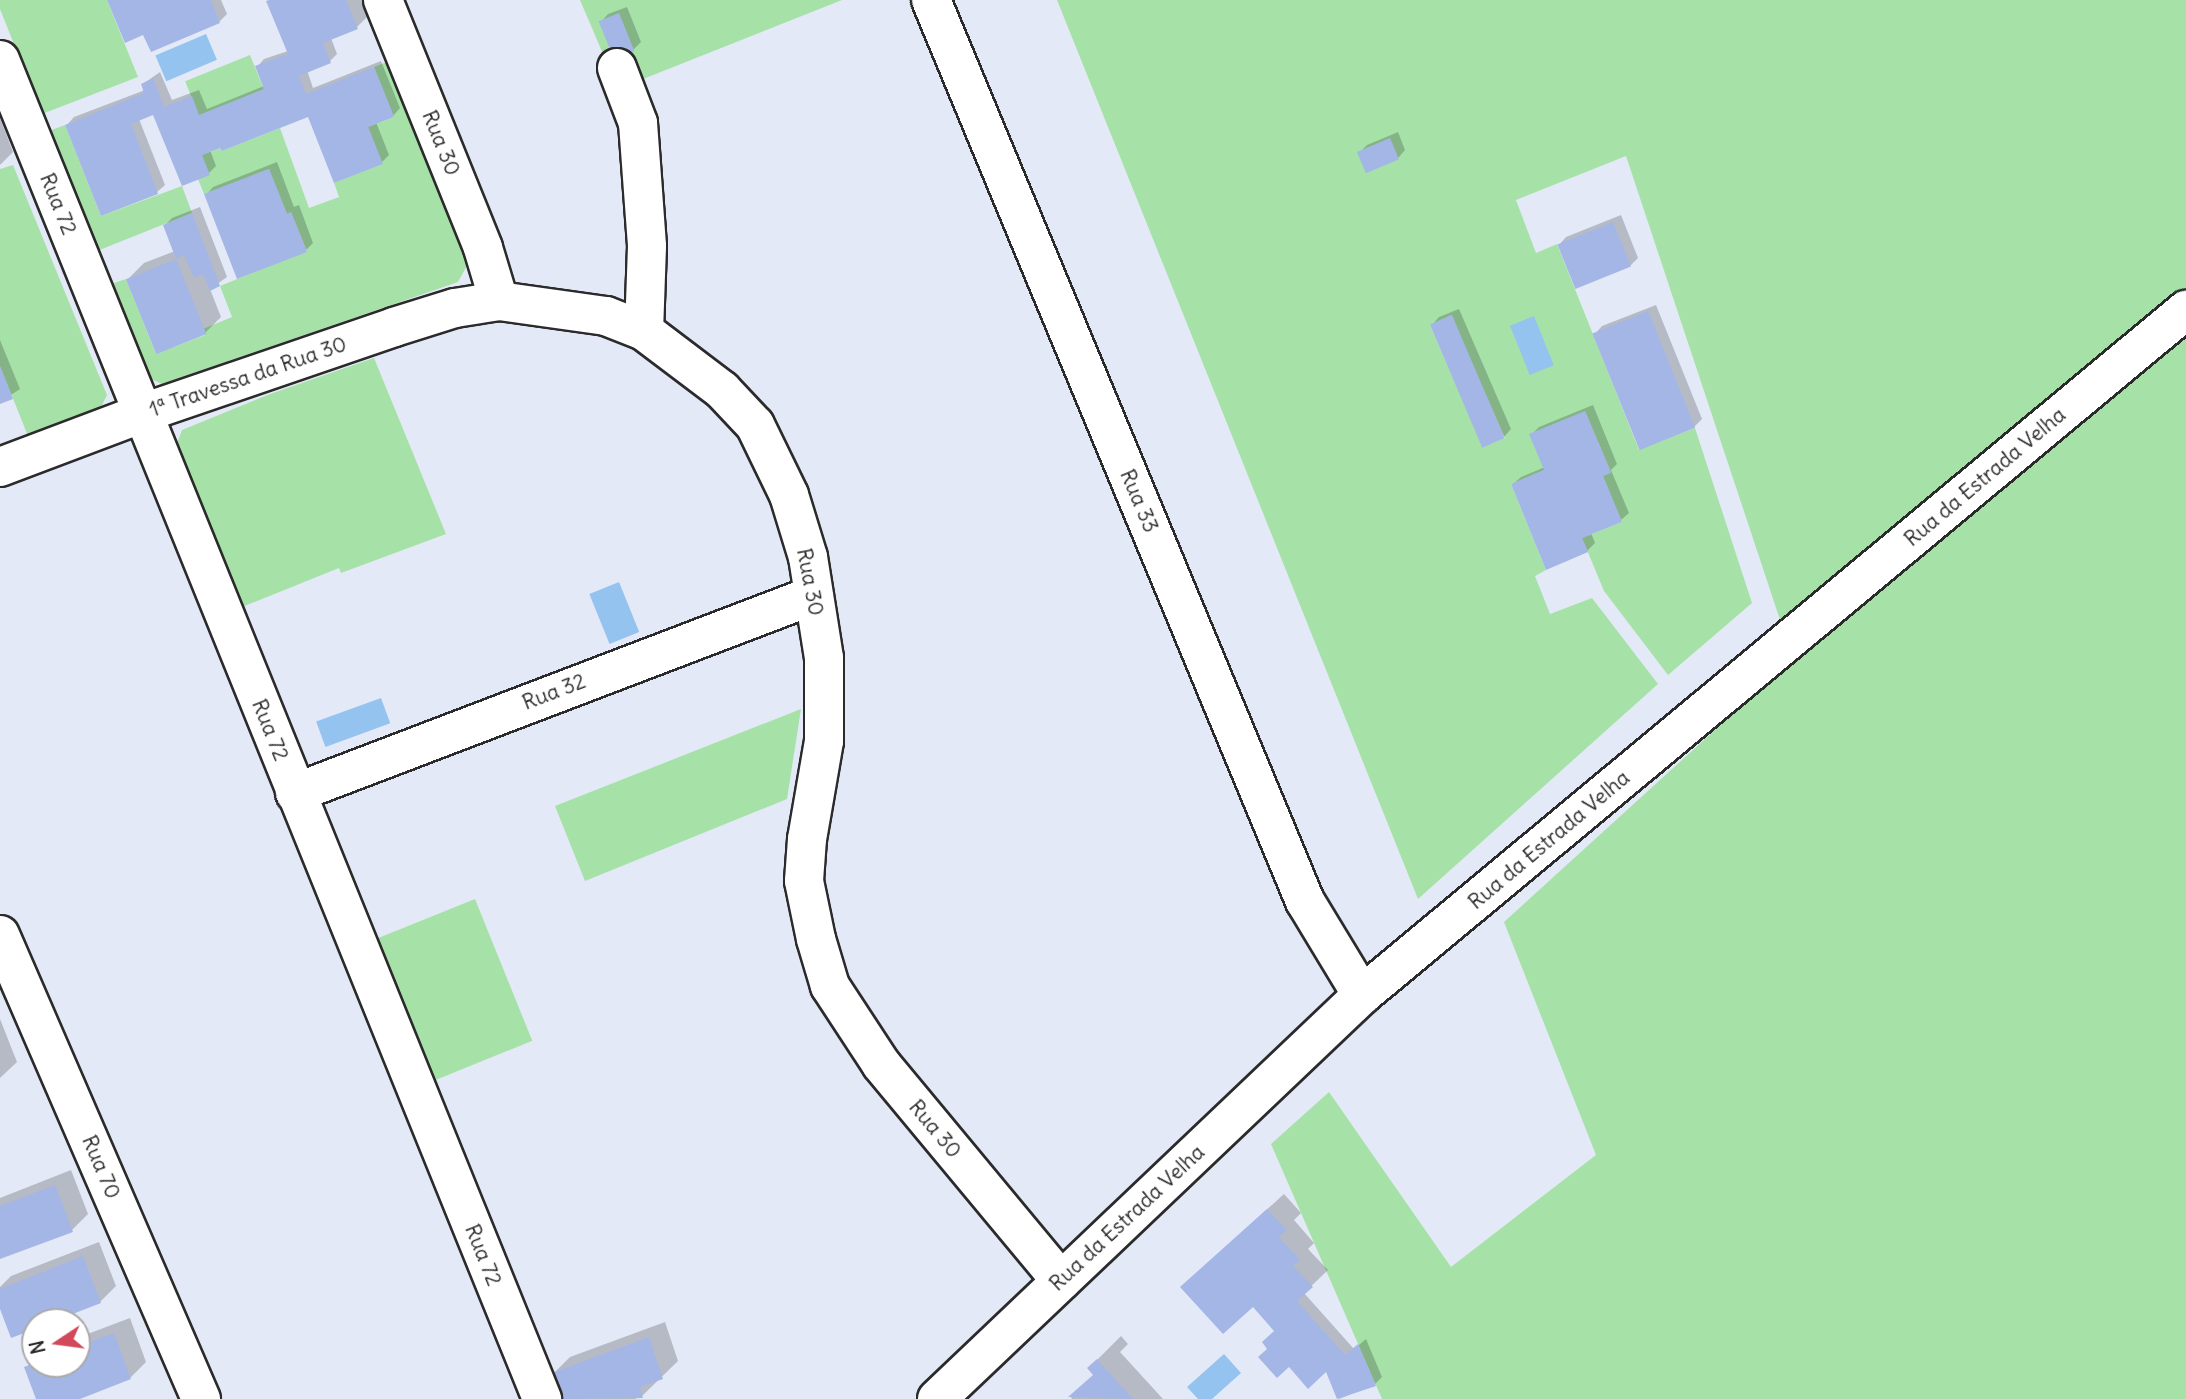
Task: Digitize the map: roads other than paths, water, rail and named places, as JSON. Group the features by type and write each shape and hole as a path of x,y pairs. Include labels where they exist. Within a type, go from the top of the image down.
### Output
{"street":[{"name":"Rua 30","path":"383,0 483,248 499,300 606,316 644,331 722,390 755,425 789,495 808,557 824,658 824,741 807,839 804,881 816,939 830,986 881,1064 1061,1281"},
{"name":"Rua 33","path":"931,0 1305,901 1362,995"},
{"name":"Rua 72","path":"0,60 542,1399"},
{"path":"617,68 638,122 646,246 644,331"},
{"name":"1ª Travessa da Rua 30","path":"0,467 143,413 455,308 499,300"},
{"name":"Rua da Estrada Velha","path":"937,1399 1362,995 2186,310"},
{"name":"Rua 32","path":"295,793 814,595"},
{"name":"Rua 70","path":"0,935 201,1399"}],"water":[{"path":"206,34 217,60 166,81 155,55"},
{"path":"1534,316 1554,365 1530,375 1510,326"},
{"path":"619,582 639,632 610,644 589,594"},
{"path":"381,698 390,723 325,747 316,722"},
{"path":"1224,1354 1241,1373 1212,1399 1198,1399 1187,1387"}]}
